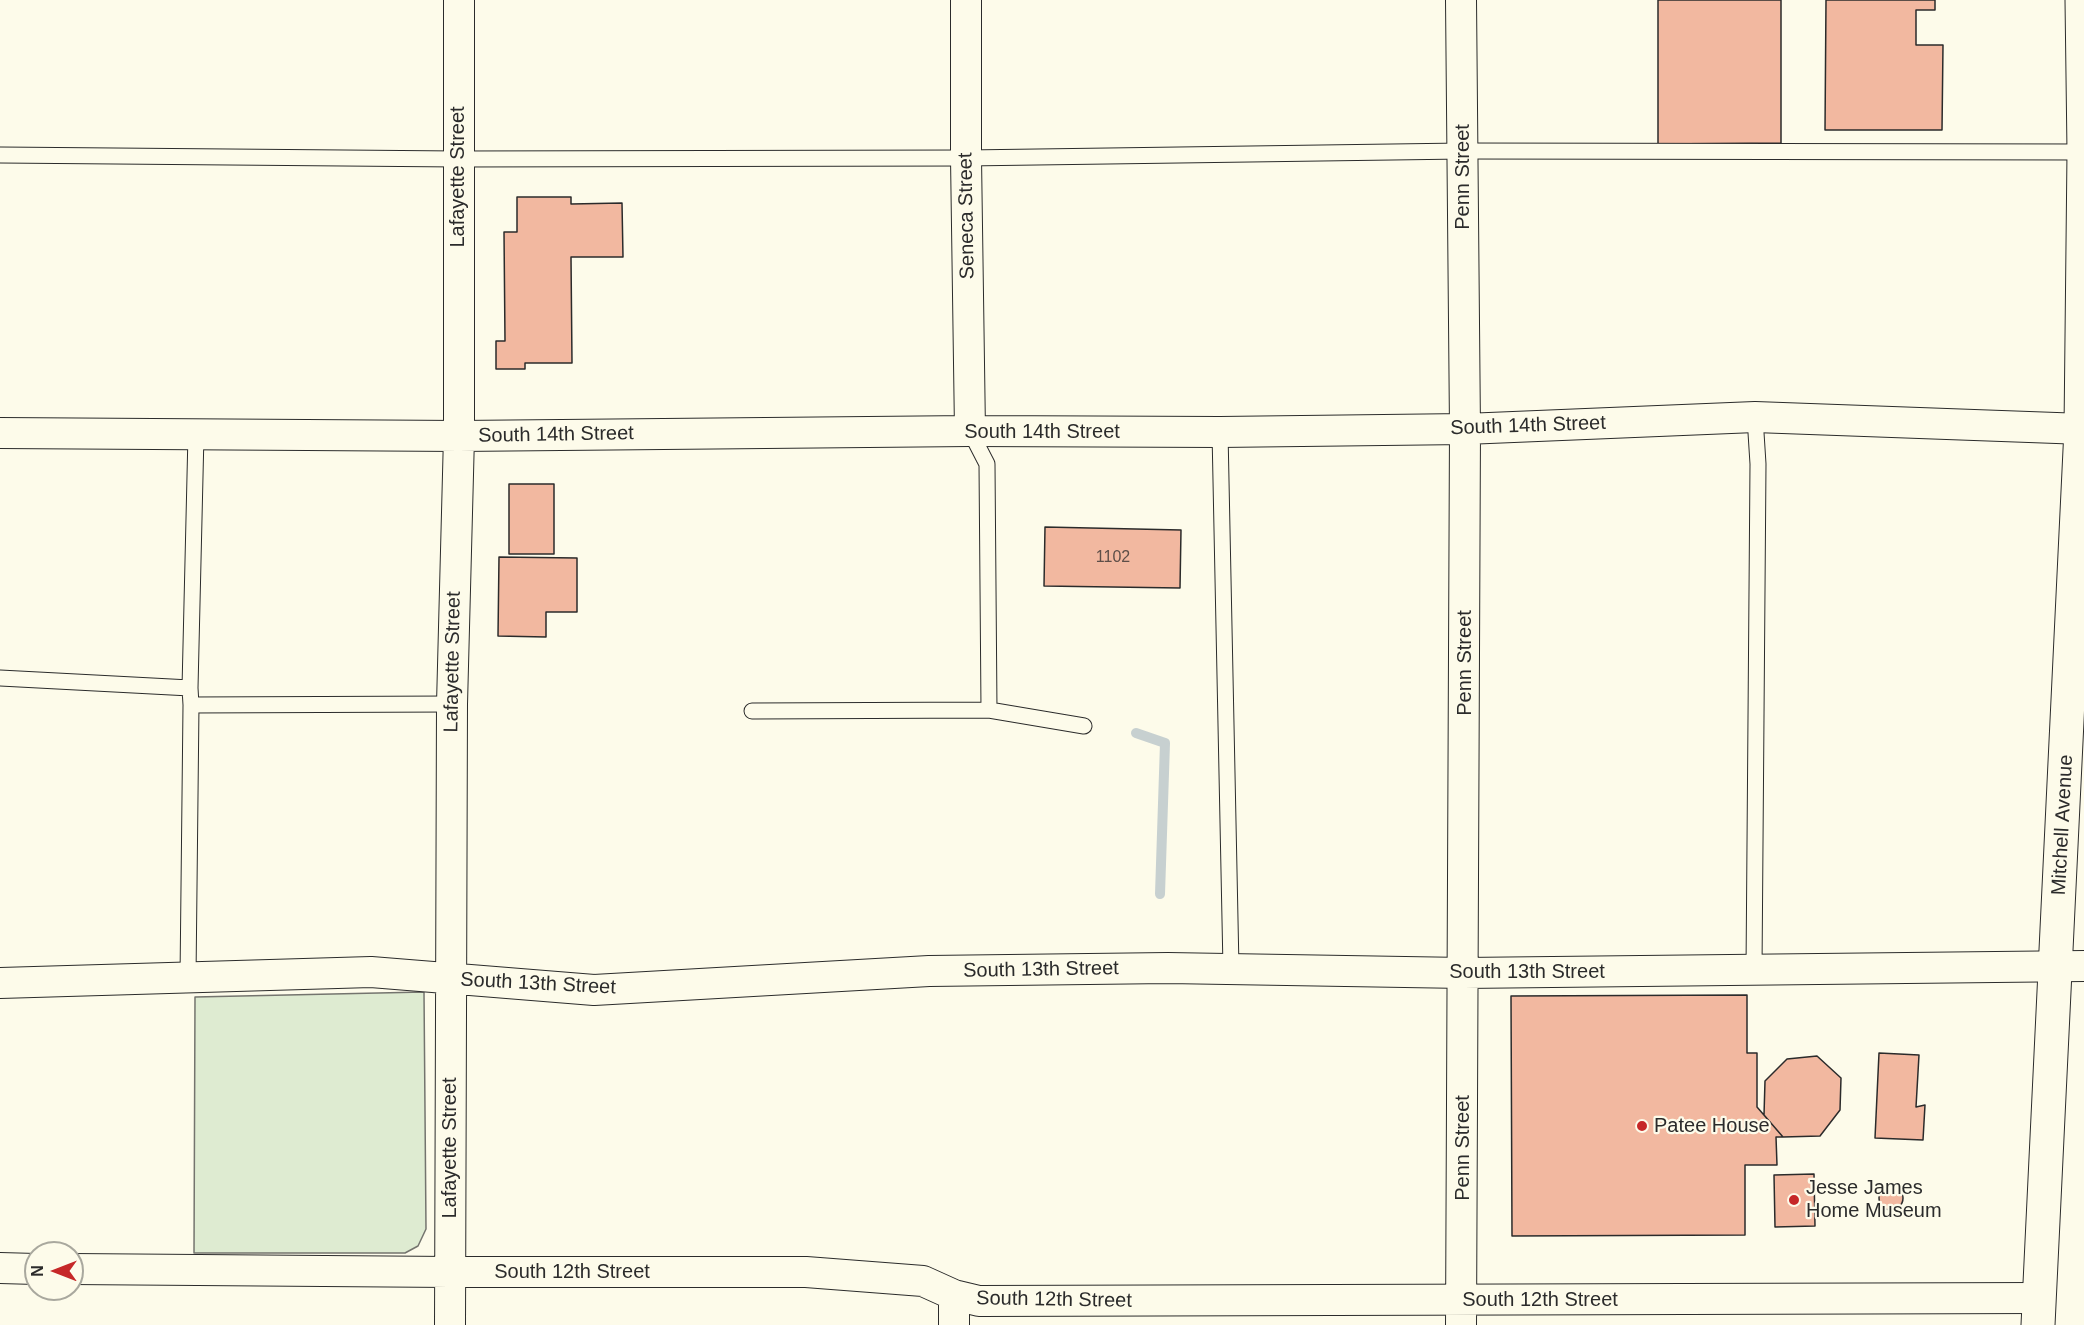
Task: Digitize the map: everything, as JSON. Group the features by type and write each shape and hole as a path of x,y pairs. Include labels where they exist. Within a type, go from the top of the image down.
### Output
{"main road":[{"name":"Mitchell Avenue","path":"2039,1311 2070,966 2082,429 2084,152 2082,0"}],"street":[{"name":"Lafayette Street","path":"450,1325 452,704 459,436 459,0"},
{"name":"Seneca Street","path":"966,0 970,431"},
{"name":"Penn Street","path":"1461,0 1465,429 1461,1313"},
{"name":"South 14th Street","path":"0,433 459,436 970,431 1220,432 1465,429 1755,417 2082,429"},
{"name":"South 13th Street","path":"0,983 371,972 594,990 929,971 1231,968 1464,973 2070,966"},
{"path":"0,1268 24,1269"},
{"name":"South 12th Street","path":"84,1269 806,1272 923,1281 979,1302 1461,1313 2039,1311"},
{"path":"954,1294 954,1325"}],"lane":[{"path":"0,155 458,159 966,158 1463,151 2084,152"},
{"path":"1754,970 1758,476 1755,417"},
{"path":"970,431 987,464 989,710"},
{"path":"1220,432 1231,968"},
{"path":"189,978 190,688 196,434"},
{"path":"0,678 190,688"},
{"path":"191,705 452,704"},
{"path":"752,711 989,710 1084,726"}],"green space":[{"path":"424,992 426,1229 418,1246 405,1253 194,1253 195,997"}],"building":[{"path":"1658,0 1781,0 1781,143 1658,144"},
{"path":"1826,0 1935,0 1935,10 1916,10 1916,45 1943,45 1942,130 1825,130"},
{"path":"517,197 571,197 571,204 622,203 623,257 571,257 572,363 525,363 525,369 496,369 496,341 505,341 504,232 517,232"},
{"path":"509,484 554,484 554,554 509,554"},
{"path":"1045,527 1181,530 1180,588 1044,586"},
{"path":"499,557 577,558 577,612 546,612 546,637 498,636"},
{"name":"Patee House","path":"1747,995 1747,1053 1757,1053 1757,1107 1783,1137 1776,1137 1777,1165 1745,1165 1745,1235 1512,1236 1511,996"},
{"path":"1879,1053 1919,1055 1916,1107 1925,1105 1923,1140 1875,1138"},
{"path":"1817,1056 1841,1078 1840,1110 1820,1136 1783,1137 1764,1115 1765,1081 1787,1059"},
{"name":"Jesse James Home Museum","path":"1814,1174 1815,1226 1775,1227 1774,1175"},
{"path":"1891,1186 1899,1190 1903,1198 1899,1206 1891,1210 1883,1206 1879,1198 1883,1190"}],"waterway":[{"path":"1136,733 1165,743 1160,894"}],"place":[{"name":"Patee House","path":"1642,1126"},
{"name":"Jesse James Home Museum","path":"1794,1200"}]}
